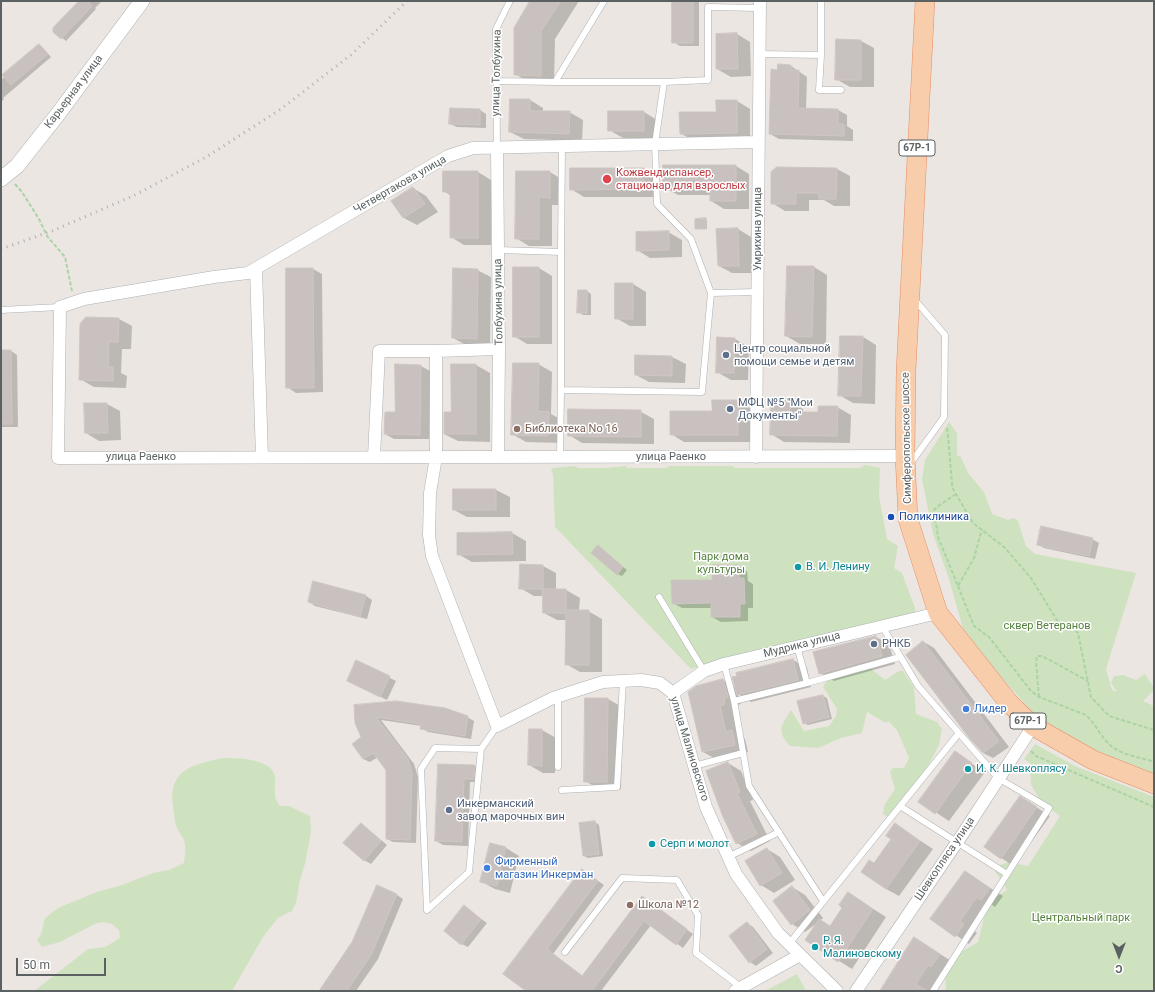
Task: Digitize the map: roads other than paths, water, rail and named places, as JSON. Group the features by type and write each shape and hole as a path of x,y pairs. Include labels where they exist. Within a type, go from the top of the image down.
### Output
{"main road":[{"name":"Симферопольское шоссе","path":"925,1 906,371 906,463 908,519 938,612 1009,703 1033,726 1093,760 1154,784"}],"street":[{"name":"Карьерная улица","path":"4,177 17,166 58,114 142,1"},
{"name":"Умрихина улица","path":"756,456 760,5"},
{"name":"Четвертакова улица","path":"60,307 84,299 214,277 248,273 448,156 473,148 758,142"},
{"name":"Толбухина улица","path":"497,148 500,349 498,457"},
{"path":"256,269 262,457"},
{"name":"улица Раенко","path":"60,307 58,458 756,456 906,463"},
{"path":"374,457 379,351 500,349"},
{"path":"436,351 436,457 430,493 428,535 432,556 497,726"},
{"name":"Мудрика улица","path":"673,693 704,671 724,664 938,612"},
{"name":"улица Малиновского","path":"497,726 558,696 603,682 641,680 660,683 673,693 706,808 736,874 778,933 837,991"},
{"name":"Шевкопляса улица","path":"856,991 957,843 1033,726"},
{"path":"739,990 800,955"}],"lane":[{"name":"улица Толбухина","path":"497,148 496,29 510,1"},
{"path":"556,82 604,1"},
{"path":"821,1 821,55 819,90 841,90"},
{"path":"496,81 664,82 708,80 708,4 760,5"},
{"path":"759,54 821,55"},
{"path":"561,390 702,392 711,293 691,239 657,204 655,144 664,82"},
{"path":"560,457 562,146"},
{"path":"498,250 562,252"},
{"path":"711,293 758,292"},
{"path":"906,463 944,417 945,335 910,294"},
{"path":"1,310 60,307"},
{"path":"658,597 704,671"},
{"path":"882,626 918,686 998,778 1049,808 933,991"},
{"path":"797,646 807,683"},
{"path":"734,701 807,683 900,656"},
{"path":"724,664 734,701 749,786 823,901"},
{"path":"562,790 617,787 622,681"},
{"path":"558,696 558,768"},
{"path":"480,749 435,748 421,769 427,910 469,872 480,749 497,726"},
{"path":"789,944 959,733"},
{"path":"694,766 743,753"},
{"path":"900,806 1007,874"},
{"path":"728,857 779,832"},
{"path":"565,952 622,878 677,880 698,915 696,953 739,990"}],"railway":[{"path":"1,249 52,231 133,196 208,156 281,109 352,54 407,1"}],"place":[{"name":"Кожвендиспансер, стационар для взрослых","path":"607,179"},
{"name":"Центр социальной помощи семье и детям","path":"726,355"},
{"name":"МФЦ №5 \"Мои Документы\"","path":"730,409"},
{"name":"Библиотека No 16","path":"517,429"},
{"name":"Поликлиника","path":"891,517"},
{"name":"В. И. Ленину","path":"798,567"},
{"name":"РНКБ","path":"874,644"},
{"name":"Лидер","path":"966,709"},
{"name":"И. К. Шевкоплясу","path":"968,769"},
{"name":"Инкерманский завод марочных вин","path":"449,810"},
{"name":"Серп и молот","path":"652,844"},
{"name":"Фирменный магазин Инкерман","path":"487,868"},
{"name":"Школа №12","path":"630,905"},
{"name":"Р. Я. Малиновскому","path":"815,947"}],"park label":[{"name":"Парк дома культуры","path":"721,563"},
{"name":"сквер Ветеранов","path":"1047,626"},
{"name":"Центральный парк","path":"1081,918"}]}
